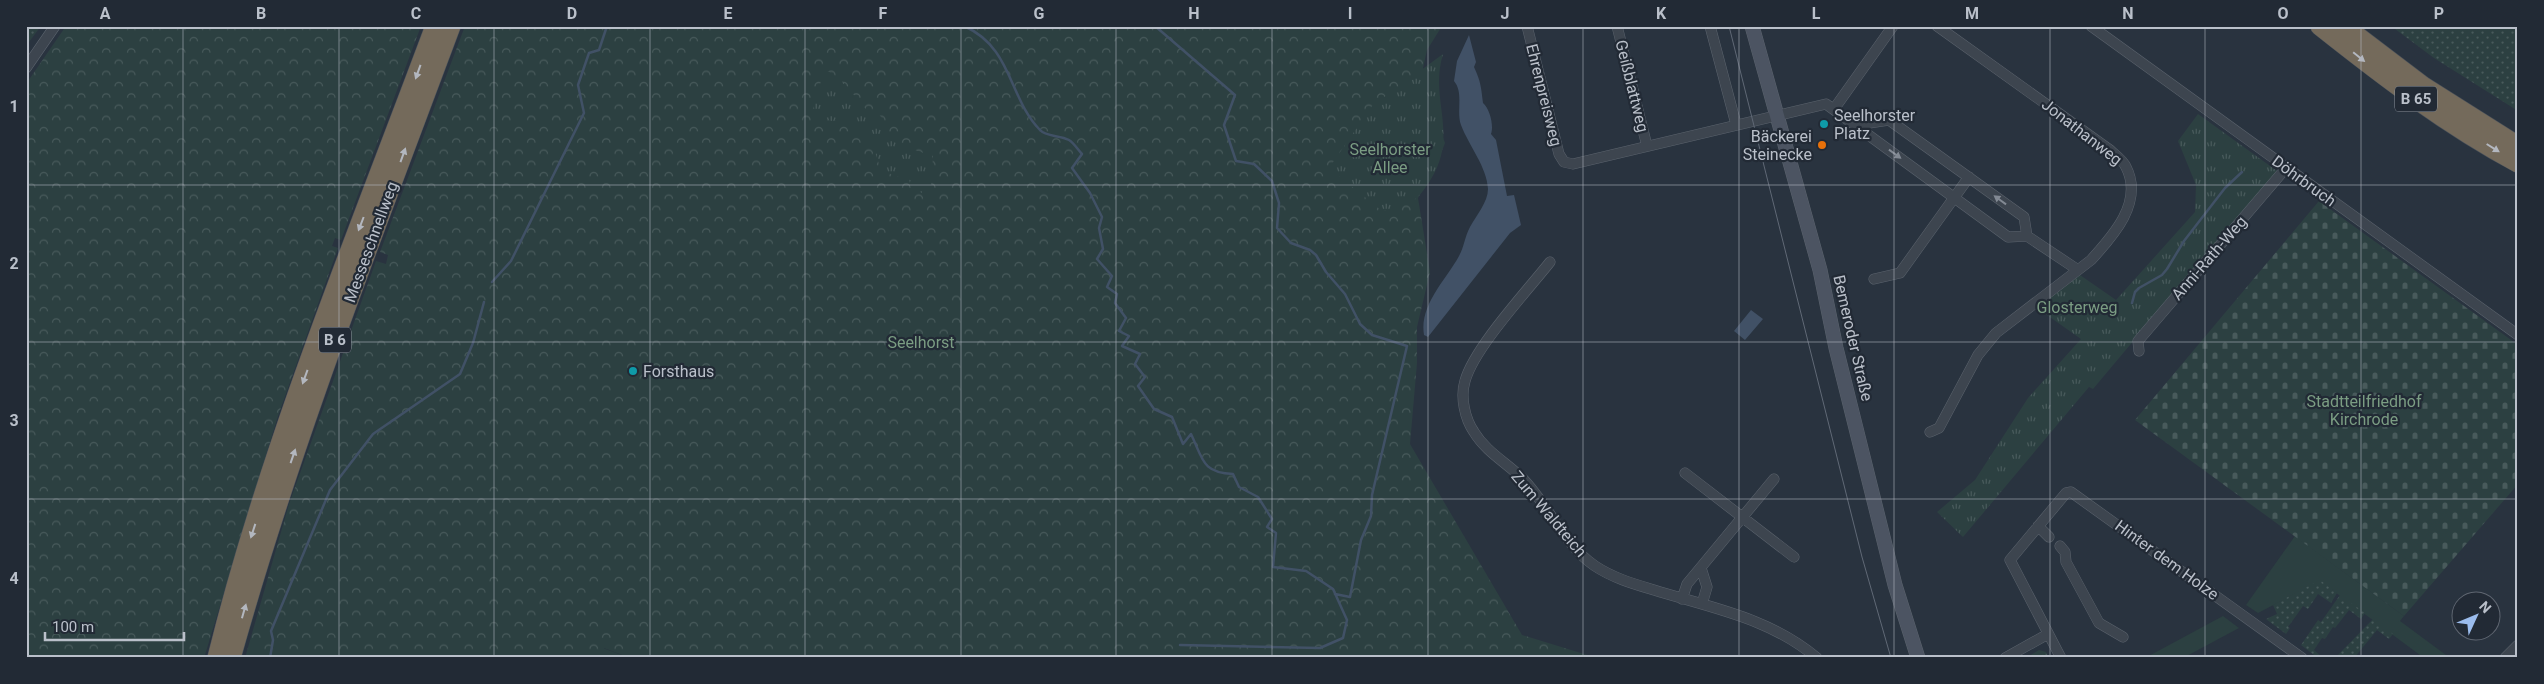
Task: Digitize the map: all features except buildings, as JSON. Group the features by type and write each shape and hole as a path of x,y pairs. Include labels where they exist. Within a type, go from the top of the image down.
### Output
{"highway":[{"name":"Messeschnellweg","path":"217,658 245,557 300,390 435,26"},
{"name":"Messeschnellweg","path":"231,658 258,562 314,396 451,26"},
{"name":"B 65","path":"2320,26 2415,98 2518,163"},
{"name":"B 65","path":"2344,26 2423,86 2518,146"}],"main road":[{"name":"Bemeroder Straße","path":"1752,26 1820,270 1836,348 1895,586 1918,658"}],"street":[{"path":"26,68 55,26"},
{"name":"Ehrenpreisweg","path":"1527,26 1559,154 1564,162 1574,164 1647,146"},
{"name":"Geißblattweg","path":"1617,26 1647,146"},
{"path":"1710,26 1736,124"},
{"path":"1834,109 1893,26"},
{"name":"Jonathanweg","path":"1938,26 2110,150 2126,165 2131,191 2128,209 2118,227 2102,247 2078,270"},
{"name":"Döhrbruch","path":"2096,28 2518,336"},
{"path":"1647,146 1826,104 2008,237 2027,236 2078,270 1996,333 1978,355 1939,428 1930,432"},
{"path":"1856,125 1889,120 2024,217 2027,236"},
{"name":"Anni-Rath-Weg","path":"2139,351 2138,341 2286,168"},
{"path":"1874,279 1900,273 1969,177"},
{"name":"Zum Waldteich","path":"1550,262 1479,352 1469,368 1464,383 1466,416 1482,445 1530,487 1575,548 1594,565 1617,579 1762,623 1792,639 1817,658"},
{"path":"1685,473 1794,557"},
{"path":"1682,599 1687,584 1741,516 1774,479"},
{"name":"Hinter dem Holze","path":"2061,658 2010,560 2066,493 2074,493 2302,658"},
{"path":"2038,526 2049,537"},
{"path":"2060,546 2066,552 2066,562 2098,624 2123,638"},
{"path":"1700,568 1706,588 1702,604"},
{"path":"2005,658 2048,634"},
{"path":"2505,658 2518,645"}],"green space":[{"path":"26,26 41,26 26,46"},
{"path":"66,26 421,26 341,240 335,238 332,246 338,248 278,416 204,658 26,658 26,84"},
{"name":"Seelhorst","path":"465,26 1442,26 1427,50 1421,77 1445,143 1435,168 1418,198 1430,272 1417,327 1417,363 1410,444 1522,635 1597,658 630,658 604,648 601,658 245,658 289,504 376,261 386,264 388,255 380,252"},
{"path":"2391,26 2518,26 2518,111 2434,58"},
{"name":"Seelhorster Allee","path":"1443,54 1439,86 1443,147 1439,162 1431,179 1416,199 1405,205 1382,211 1329,168 1372,106"},
{"path":"828,71 843,82 869,113 878,113 887,125 888,137 899,145 933,156 931,187 922,193 911,188 908,174 896,177 880,168 869,140 849,119 832,121 811,117 821,81"},
{"name":"Glosterweg","path":"2198,114 2284,176 2147,338 2140,333 2093,389 2089,387 1963,537 1937,512 1975,480 2028,398 2081,339 2037,308 2080,275 2116,300 2195,212 2196,185 2178,141"},
{"name":"Stadtteilfriedhof Kirchrode","path":"2319,201 2518,345 2518,484 2404,616 2135,420"},
{"path":"2295,536 2404,616 2400,621 2450,658 2424,658 2320,581 2258,613 2246,605"},
{"path":"2320,580 2337,593 2331,603 2318,594 2308,609 2303,606 2288,627 2290,628 2286,634 2266,619 2277,614 2273,605"},
{"path":"2340,595 2365,613 2361,619 2349,610 2325,639 2322,638 2314,650 2323,658 2318,658 2301,645 2318,620 2321,622"},
{"path":"2223,616 2239,628 2183,658 2145,658"},
{"path":"2373,619 2393,634 2389,639 2377,630 2354,658 2335,658"},
{"path":"603,648 630,658 601,658"},
{"path":"2039,650 2046,652 2049,658 2026,658"}],"water":[{"path":"1469,35 1476,62 1474,67 1483,103 1488,109 1491,118 1491,134 1496,140 1507,196 1514,195 1521,225 1510,233 1428,337 1424,335 1424,324 1429,303 1459,256 1468,230 1484,204 1488,189 1481,165 1461,125 1459,91 1454,81 1457,61"},
{"path":"1751,310 1763,319 1745,340 1734,331"}],"waterway":[{"path":"492,282 511,261 584,113 578,85 589,53 599,50 607,26"},
{"path":"964,26 980,35 992,47 1001,60 1030,117 1040,130 1046,134 1069,140 1082,154 1072,168 1090,193 1102,217 1099,228 1103,249 1097,259 1112,276 1107,287 1117,294 1115,303 1126,318 1119,331 1129,336 1122,346 1140,354 1135,364 1145,377 1138,386 1154,409 1172,417 1183,444 1191,434 1201,457 1209,467 1215,471 1233,474 1239,487 1258,497 1272,519 1267,527 1276,533 1273,567 1306,571 1333,589 1347,620 1343,638 1320,648 1180,645"},
{"path":"1155,26 1235,95 1224,125 1236,161 1254,164 1272,181 1279,203 1277,228 1291,243 1310,250 1316,255 1326,272 1345,294 1360,324 1372,335 1407,346 1372,495 1371,516 1361,540 1350,597 1335,594"},
{"path":"2132,303 2135,292 2139,288 2162,275 2184,241 2225,188 2242,172"},
{"path":"270,658 273,640 271,631 330,490 373,434 460,374 473,343 484,302"}],"tram line":[{"path":"1729,26 1862,557 1891,658"}],"place":[{"name":"Seelhorster Platz","path":"1824,124"},
{"name":"Bäckerei Steinecke","path":"1822,145"},
{"name":"Forsthaus","path":"633,371"}]}
